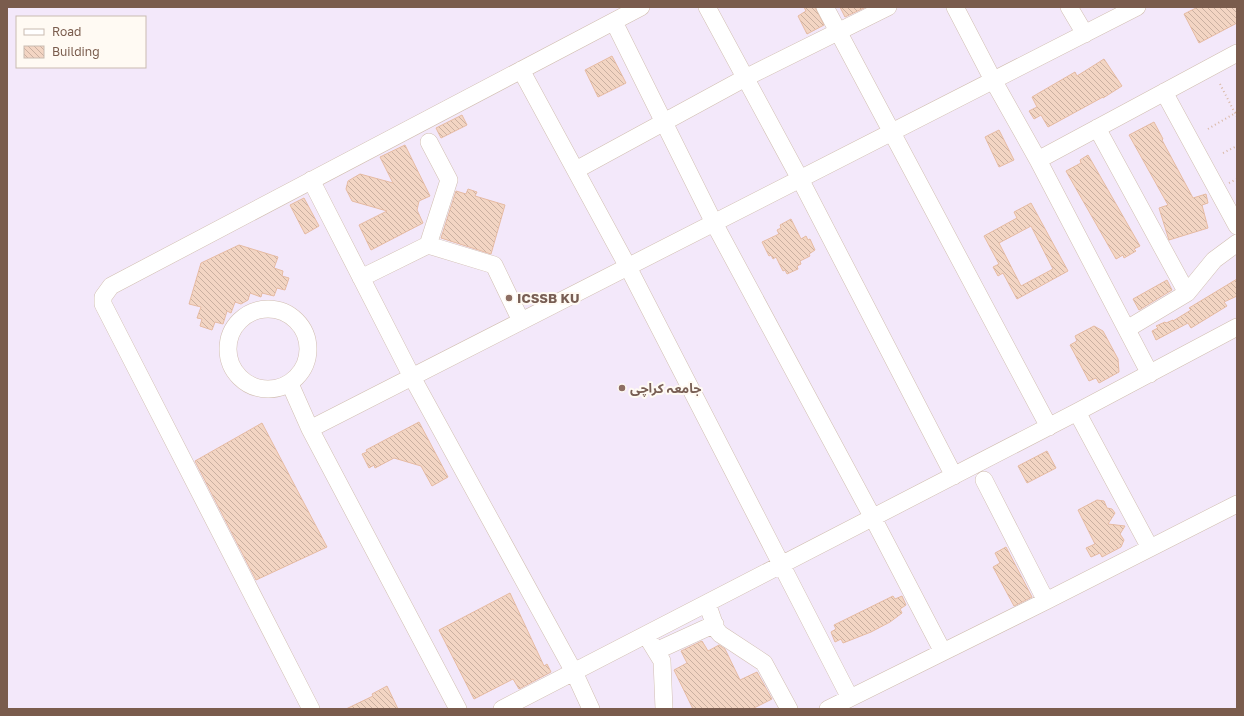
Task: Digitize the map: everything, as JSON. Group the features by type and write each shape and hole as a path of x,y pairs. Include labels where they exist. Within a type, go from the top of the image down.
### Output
{"lane":[{"path":"311,709 103,304 103,296 111,286 641,7"},
{"path":"707,7 800,179 954,476"},
{"path":"825,7 1049,427"},
{"path":"576,170 745,78 888,7"},
{"path":"955,7 993,80 1038,160 1150,374"},
{"path":"1070,7 1085,34"},
{"path":"310,429 1137,7"},
{"path":"614,22 714,223 873,518 943,652"},
{"path":"1038,160 1237,53"},
{"path":"521,70 628,267 850,698"},
{"path":"1164,92 1237,226"},
{"path":"1097,128 1187,294"},
{"path":"428,245 449,180 429,142"},
{"path":"312,180 412,377 574,672 591,709"},
{"path":"1126,329 1187,294 1214,260 1237,242"},
{"path":"361,278 428,245 494,266 521,321"},
{"path":"274,309 292,316 305,331 309,350 306,363 304,369 290,384 272,390 252,387 237,376 228,358 229,338 238,321 255,310 274,309"},
{"path":"502,709 1078,412 1237,327"},
{"path":"290,384 310,429 458,709"},
{"path":"1078,412 1150,548"},
{"path":"984,480 1046,601"},
{"path":"828,709 1237,504"},
{"path":"707,603 720,634 764,663 789,709"},
{"path":"656,651 715,624"},
{"path":"646,635 662,661 664,709"}],"path":[{"path":"1220,84 1236,112 1237,117"},
{"path":"1208,129 1236,112"},
{"path":"1223,153 1237,146"}],"shaded area":[{"name":"جامعہ کراچی","path":"7,7 1237,7 1237,709 7,709"}],"building":[{"path":"804,7 815,7 824,25 807,34 798,16 806,11"},
{"path":"840,7 866,7 845,17"},
{"path":"1198,7 1237,7 1237,23 1199,43 1184,14"},
{"path":"612,56 626,83 598,97 585,70"},
{"path":"1104,59 1122,86 1103,98 1048,127 1041,115 1034,119 1029,111 1037,107 1032,97 1075,72 1077,76"},
{"path":"462,115 467,125 441,138 436,128"},
{"path":"1154,122 1193,198 1206,194 1208,203 1202,205 1208,228 1169,240 1159,208 1168,205 1129,135"},
{"path":"999,130 1014,160 999,167 985,137"},
{"path":"405,145 430,196 419,201 417,210 423,223 371,250 359,225 387,211 352,201 346,189 348,181 360,174 393,183 380,157"},
{"path":"1088,155 1140,246 1134,249 1136,251 1124,258 1123,255 1116,259 1066,171 1081,163 1080,160"},
{"path":"468,189 477,192 475,196 505,205 491,254 441,238 456,191 466,194"},
{"path":"304,198 319,226 305,234 290,205"},
{"path":"1031,203 1068,271 1017,299 1003,273 998,276 993,267 999,264 984,236 1017,218 1014,212","holes":["1031,226 1053,269 1021,286 999,243"]},
{"path":"791,219 801,239 806,236 808,240 810,239 815,250 809,254 810,256 800,261 801,264 797,266 798,269 787,274 785,270 783,271 776,257 773,259 771,255 769,256 762,242 779,234 777,230 781,228 780,225"},
{"path":"239,245 278,257 274,268 283,271 282,276 289,278 285,290 277,288 274,296 262,293 261,297 250,293 248,300 241,304 235,302 231,313 227,311 223,324 215,322 212,330 200,326 202,319 197,318 201,307 189,304 201,263"},
{"path":"1237,279 1237,296 1224,302 1227,306 1191,328 1188,323 1156,340 1152,331 1158,328 1156,326 1165,322 1173,321 1191,310 1189,308"},
{"path":"1167,280 1172,290 1139,310 1133,299"},
{"path":"1094,326 1103,331 1118,359 1119,372 1099,383 1096,378 1089,381 1070,345 1077,341 1075,336"},
{"path":"419,422 448,477 432,486 421,466 394,458 375,468 374,465 369,468 362,454 367,452 366,450"},
{"path":"262,423 327,547 256,580 195,461"},
{"path":"1047,451 1056,468 1027,483 1018,466"},
{"path":"1097,500 1104,501 1107,508 1112,509 1115,513 1108,524 1125,526 1120,534 1124,540 1121,547 1102,557 1100,553 1091,557 1086,548 1095,544 1078,510"},
{"path":"1006,547 1032,597 1014,606 993,567 1000,563 995,553"},
{"path":"510,593 544,666 547,664 551,672 519,689 513,679 474,699 439,630"},
{"path":"893,596 895,599 902,596 906,605 900,609 902,613 890,622 871,632 843,643 841,639 835,642 831,632 836,629 834,625"},
{"path":"702,641 708,651 719,645 725,649 740,680 757,672 772,699 752,709 693,709 674,670 687,663 681,651"},
{"path":"387,686 398,709 346,709 373,696 372,694"}],"place":[{"name":"ICSSB KU","path":"509,298"},
{"name":"جامعہ کراچی","path":"622,388"}]}
